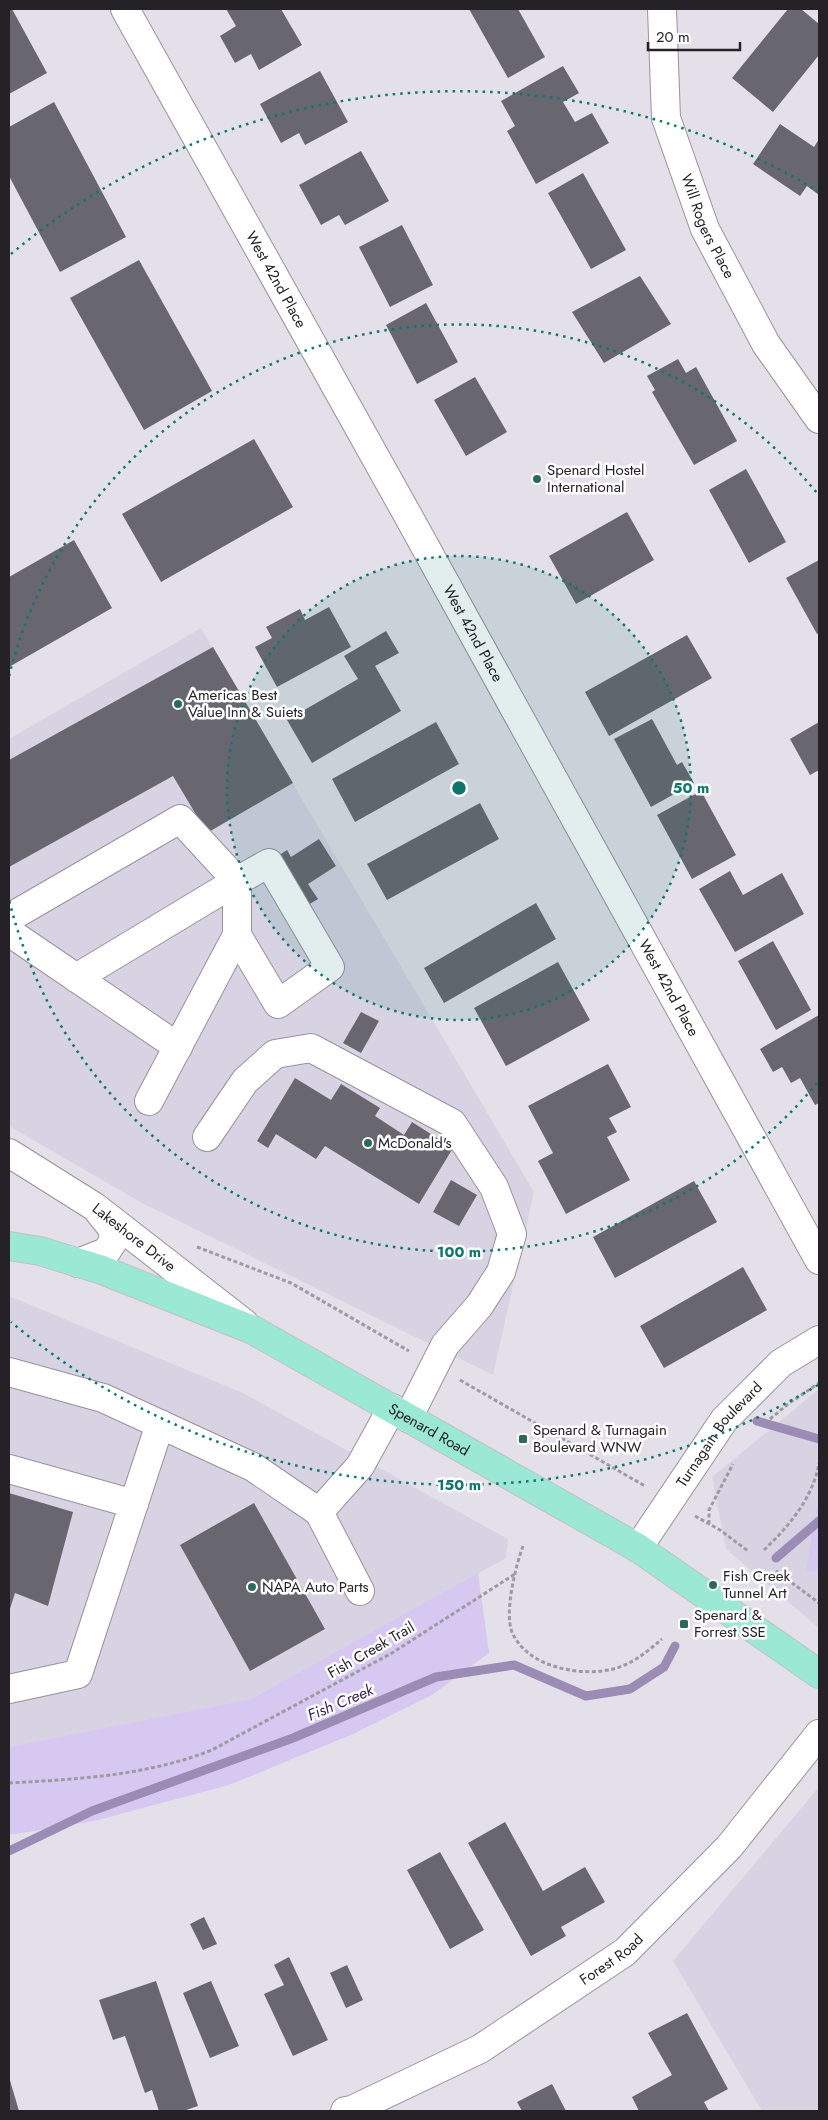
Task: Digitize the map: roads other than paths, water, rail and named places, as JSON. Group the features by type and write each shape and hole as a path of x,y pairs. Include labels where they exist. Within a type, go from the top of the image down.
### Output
{"main road":[{"name":"Spenard Road","path":"9,1246 40,1251 134,1282 254,1330 638,1548 819,1674"}],"street":[{"name":"West 42nd Place","path":"125,9 406,512 819,1260"},
{"name":"Will Rogers Place","path":"662,9 666,118 705,229 766,344 819,419"},
{"path":"9,918 180,819 237,881 237,935 149,1101"},
{"path":"76,978 269,863 330,967 278,1004 237,935"},
{"path":"9,932 178,1047"},
{"path":"207,1137 245,1081 275,1054 310,1048 452,1123 494,1187 512,1234 501,1272 478,1306 445,1345 434,1365 360,1466 320,1512"},
{"name":"Lakeshore Drive","path":"9,1153 95,1207 254,1330"},
{"path":"78,1263 106,1252 114,1240 112,1228 95,1207"},
{"name":"Turnagain Boulevard","path":"638,1548 724,1420 781,1363 819,1340"},
{"path":"9,1372 103,1398 252,1467 320,1512 360,1592"},
{"path":"9,1689 78,1674 160,1424"},
{"path":"9,1469 134,1504"},
{"name":"Forest Road","path":"345,2111 352,2110 480,2049 625,1952 729,1847 819,1734"}],"waterway":[{"path":"757,1421 819,1439"},
{"name":"Fish Creek","path":"776,1558 819,1521"},
{"name":"Fish Creek","path":"9,1851 92,1811 293,1738 436,1677 514,1665 586,1696 630,1689 664,1667 675,1646"}],"place":[{"name":"Spenard Hostel International","path":"537,479"},
{"name":"Americas Best Value Inn & Suiets","path":"178,704"},
{"name":"McDonald's","path":"368,1143"},
{"name":"Spenard & Turnagain Boulevard WNW","path":"523,1439"},
{"name":"Fish Creek Tunnel Art","path":"713,1585"},
{"name":"NAPA Auto Parts","path":"252,1587"},
{"name":"Spenard & Forrest SSE","path":"684,1624"}]}
